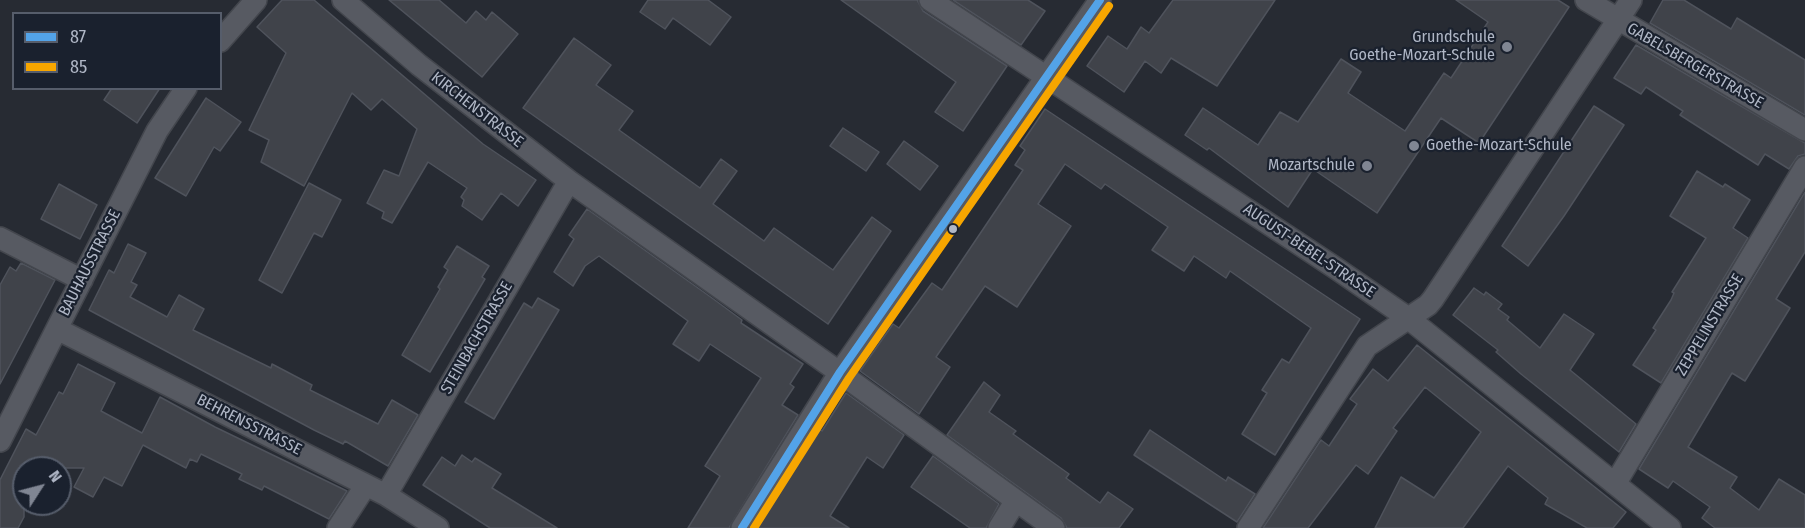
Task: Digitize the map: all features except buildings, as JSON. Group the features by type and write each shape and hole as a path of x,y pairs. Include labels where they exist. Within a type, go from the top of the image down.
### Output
{"street":[{"path":"222,39 256,0"},
{"name":"KIRCHENSTRASSE","path":"343,0 419,65 569,181 840,372 1015,502 1054,528"},
{"name":"AUGUST-BEBEL-STRASSE","path":"930,0 1408,318 1670,528"},
{"path":"742,528 840,372 1100,0"},
{"name":"GABELSBERGERSTRASSE","path":"1586,0 1805,130"},
{"path":"1248,528 1367,346 1433,299 1631,0"},
{"name":"BAUHAUSSTRASSE","path":"0,441 157,131 185,90"},
{"name":"ZEPPELINSTRASSE","path":"1615,484 1805,166"},
{"name":"STEINBACHSTRASSE","path":"386,495 569,181"},
{"path":"0,238 82,280"},
{"name":"BEHRENSSTRASSE","path":"57,329 386,495 438,528"},
{"path":"338,528 366,485"},
{"path":"999,528 1015,502"}],"transit line":[{"name":"87","path":"742,528 840,372 1100,0"},
{"name":"85","path":"754,528 849,378 1109,6"}],"place":[{"name":"Grundschule Goethe-Mozart-Schule","path":"1507,47"},
{"name":"Goethe-Mozart-Schule","path":"1414,146"},
{"name":"Mozartschule","path":"1367,166"}]}
